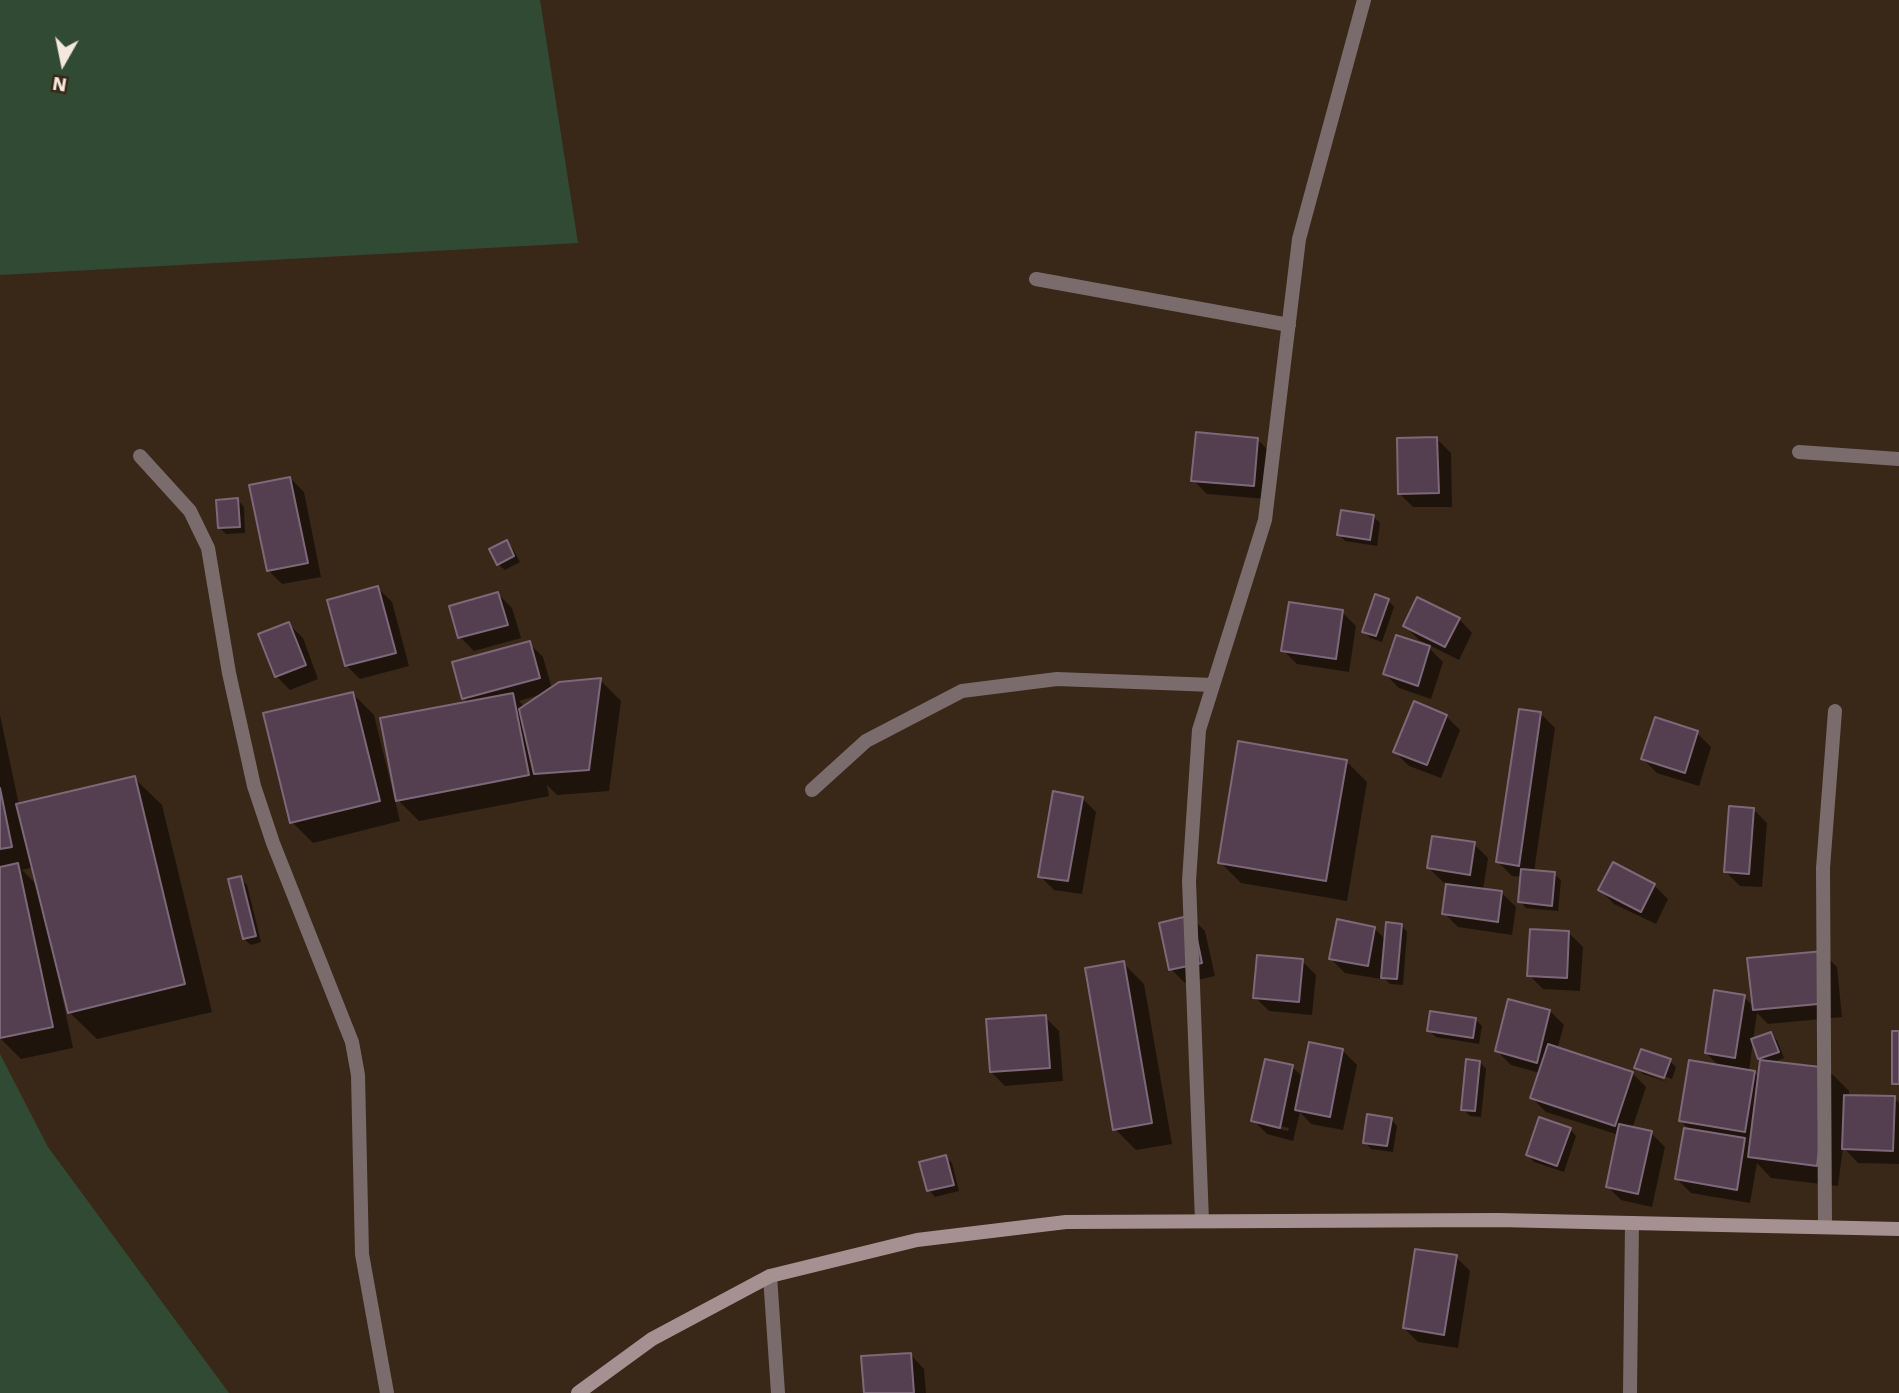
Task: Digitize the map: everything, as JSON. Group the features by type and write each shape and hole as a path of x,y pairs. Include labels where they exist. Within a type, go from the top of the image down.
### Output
{"main road":[{"path":"578,1393 652,1339 770,1276 917,1240 1066,1222 1498,1220 1899,1229"}],"street":[{"path":"1202,1221 1189,881 1199,730 1265,520 1299,239 1364,0"},
{"path":"1036,279 1289,326"},
{"path":"1799,452 1899,459"},
{"path":"140,456 190,511 208,548 229,673 254,786 273,843 352,1042 358,1075 362,1254 387,1393"},
{"path":"813,790 866,741 962,691 1057,679 1213,685"},
{"path":"1825,1227 1823,868 1835,711"},
{"path":"1630,1393 1632,1223"},
{"path":"770,1276 778,1393"}],"green space":[{"path":"0,0 540,0 578,243 0,275"},
{"path":"0,1054 48,1147 229,1393 0,1393"}],"building":[{"path":"1196,432 1258,438 1254,486 1191,481"},
{"path":"1437,437 1439,493 1398,494 1397,438"},
{"path":"290,477 308,563 267,571 249,485"},
{"path":"238,498 240,527 218,528 216,500"},
{"path":"1341,510 1374,515 1370,540 1337,535"},
{"path":"507,540 514,556 497,565 489,549"},
{"path":"378,586 396,653 345,666 327,600"},
{"path":"498,592 508,625 458,638 449,606"},
{"path":"1375,594 1389,599 1376,636 1362,632"},
{"path":"1417,597 1460,618 1445,647 1403,626"},
{"path":"1289,602 1343,610 1336,659 1281,651"},
{"path":"289,622 306,665 275,677 258,634"},
{"path":"1396,635 1430,646 1418,686 1383,674"},
{"path":"530,641 540,678 462,699 452,662"},
{"path":"601,678 589,770 534,774 519,709 559,682"},
{"path":"353,692 380,801 290,823 263,713"},
{"path":"513,693 529,775 396,801 380,718"},
{"path":"1414,701 1447,715 1427,765 1393,752"},
{"path":"1519,709 1541,712 1519,866 1496,862"},
{"path":"1655,717 1698,731 1685,773 1641,759"},
{"path":"1238,741 1347,760 1326,881 1218,863"},
{"path":"135,776 185,984 68,1013 16,804"},
{"path":"0,788 12,847 0,849"},
{"path":"1053,791 1083,797 1068,881 1038,877"},
{"path":"1729,806 1754,808 1749,874 1724,872"},
{"path":"1432,836 1475,842 1470,875 1427,868"},
{"path":"1613,862 1655,884 1641,912 1598,890"},
{"path":"18,863 53,1027 0,1038 0,867"},
{"path":"1521,869 1555,872 1552,906 1518,902"},
{"path":"241,876 256,936 243,939 228,879"},
{"path":"1446,884 1502,891 1498,922 1442,914"},
{"path":"1192,915 1202,963 1169,970 1159,923"},
{"path":"1337,919 1375,927 1368,966 1329,959"},
{"path":"1386,922 1402,924 1397,979 1381,978"},
{"path":"1530,929 1569,931 1567,978 1527,976"},
{"path":"1824,951 1829,1003 1753,1010 1747,958"},
{"path":"1257,955 1303,959 1299,1002 1253,998"},
{"path":"1124,961 1152,1123 1113,1130 1085,968"},
{"path":"1714,990 1745,995 1735,1058 1705,1053"},
{"path":"1508,999 1550,1010 1537,1063 1495,1051"},
{"path":"1430,1011 1476,1018 1473,1038 1427,1031"},
{"path":"1046,1015 1050,1068 990,1072 986,1019"},
{"path":"1892,1031 1899,1031 1899,1084 1892,1084"},
{"path":"1771,1032 1779,1052 1758,1059 1751,1039"},
{"path":"1309,1042 1343,1049 1330,1117 1295,1110"},
{"path":"1548,1044 1633,1072 1615,1126 1530,1098"},
{"path":"1641,1049 1671,1059 1664,1078 1634,1068"},
{"path":"1265,1059 1293,1065 1280,1128 1251,1121"},
{"path":"1466,1059 1480,1061 1475,1111 1461,1110"},
{"path":"1689,1060 1755,1071 1745,1132 1679,1121"},
{"path":"1760,1060 1829,1068 1817,1166 1748,1157"},
{"path":"1844,1095 1895,1096 1893,1151 1842,1149"},
{"path":"1367,1114 1392,1118 1387,1146 1363,1143"},
{"path":"1539,1117 1571,1128 1557,1166 1526,1155"},
{"path":"1619,1124 1652,1131 1638,1194 1606,1187"},
{"path":"1684,1128 1745,1138 1737,1190 1675,1179"},
{"path":"946,1155 954,1185 927,1191 919,1162"},
{"path":"1415,1249 1457,1255 1444,1335 1403,1328"},
{"path":"911,1353 914,1393 864,1393 861,1356"}]}
